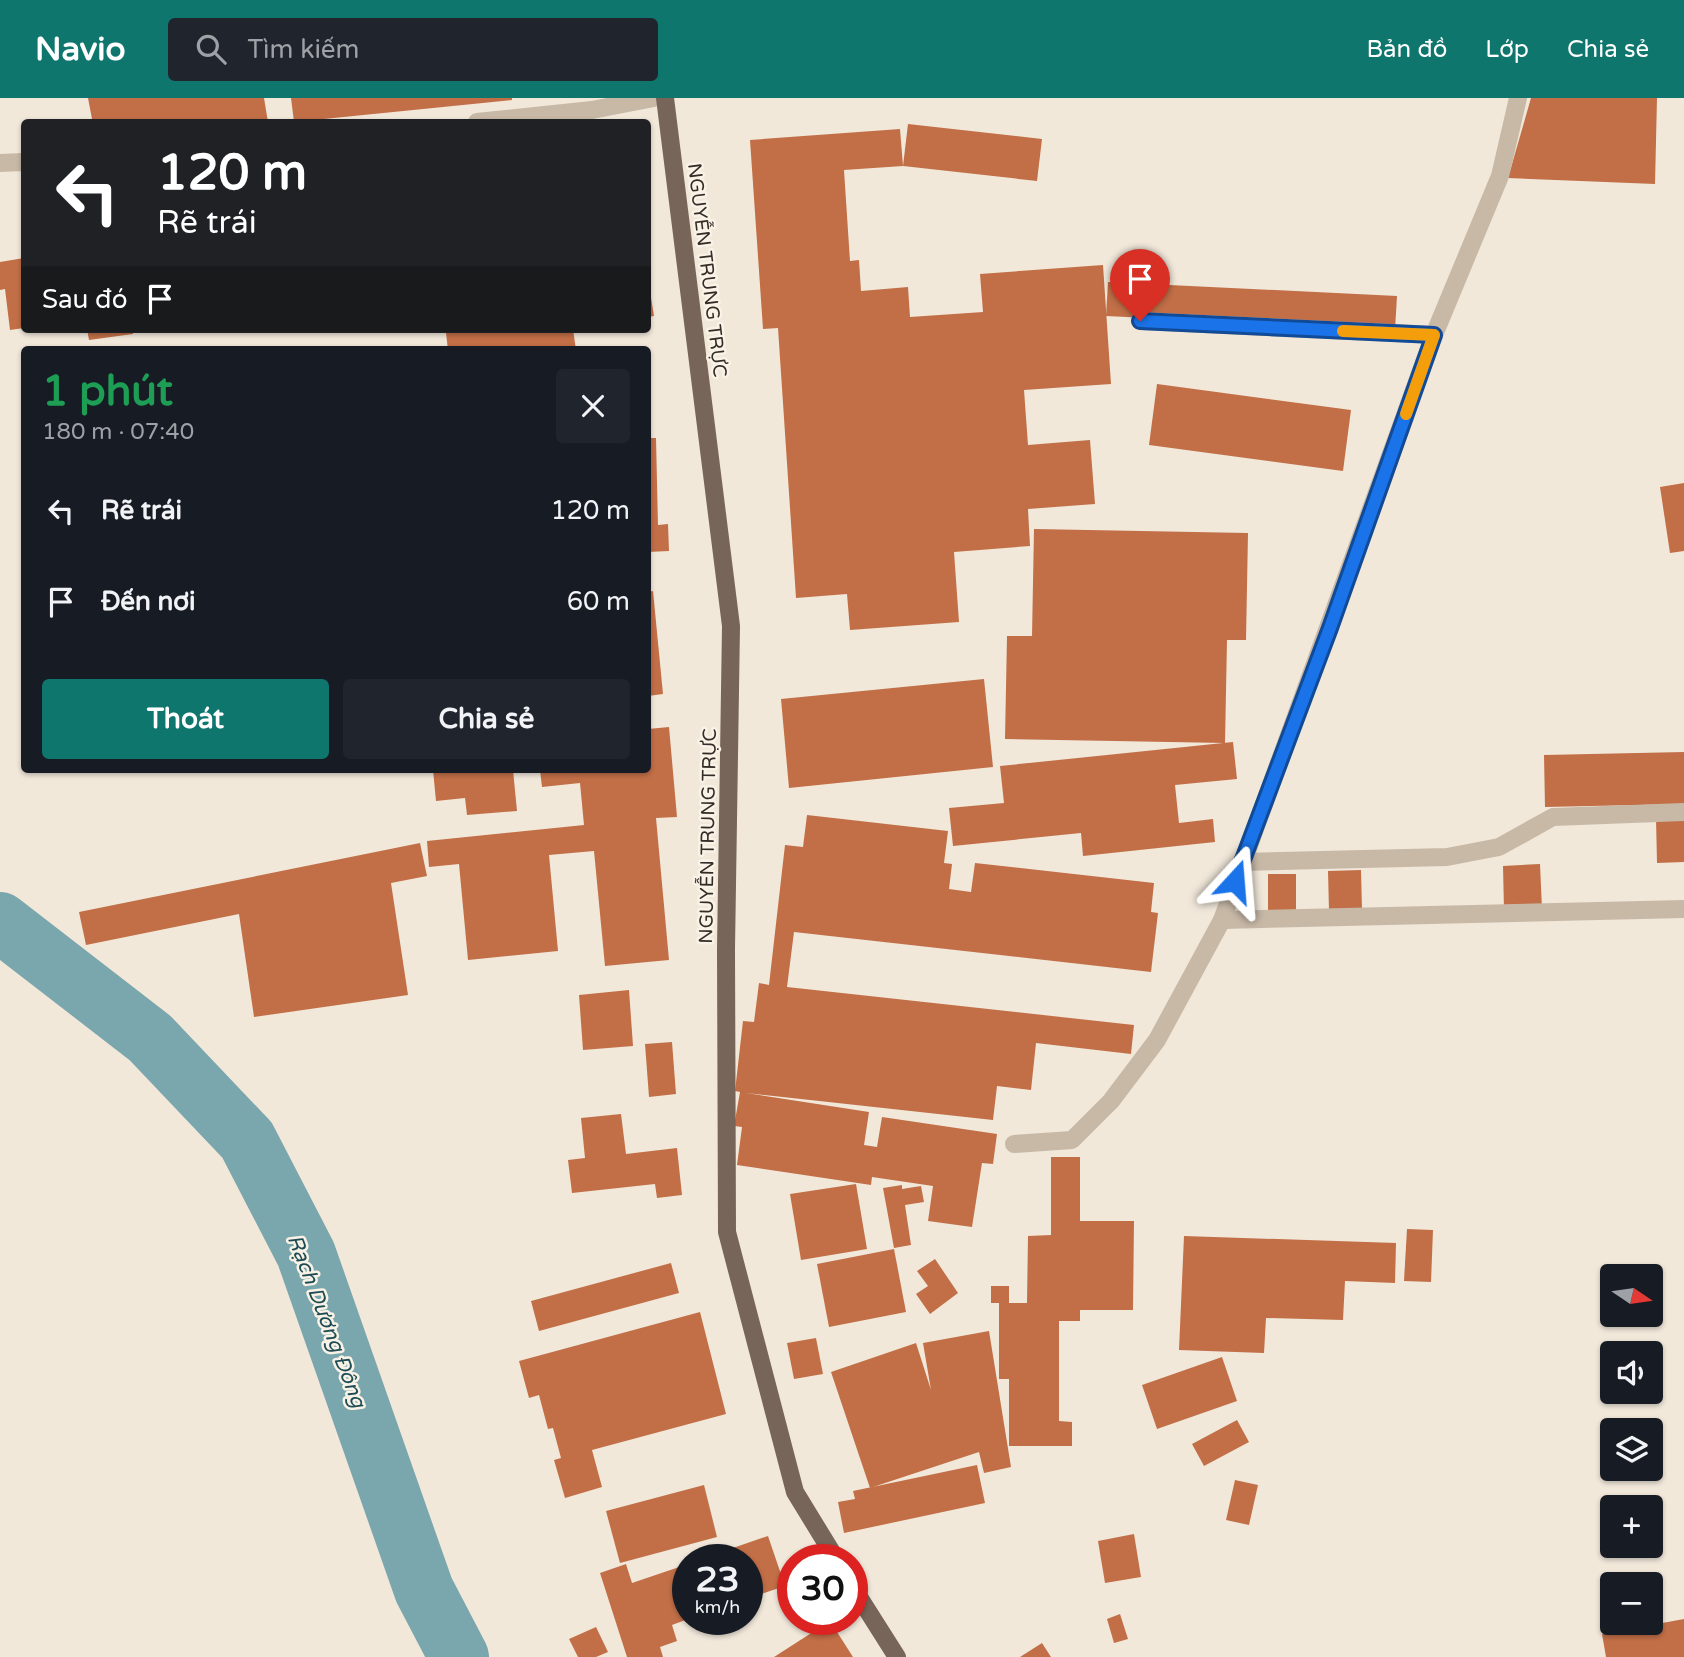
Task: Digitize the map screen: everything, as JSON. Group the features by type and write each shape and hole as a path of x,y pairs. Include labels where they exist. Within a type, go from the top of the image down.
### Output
{"main road":[{"name":"NGUYỄN TRUNG TRỰC","path":"665,98 731,626 726,948 727,1232 795,1492 827,1544"},
{"path":"868,1611 897,1657"}],"street":[{"path":"506,119 592,110 654,98"},
{"path":"1014,1144 1072,1140 1111,1101 1157,1040 1222,920 1434,335 1500,176 1518,98"},
{"path":"0,163 21,162"},
{"path":"1140,321 1434,335"},
{"path":"1241,862 1447,857 1499,847 1553,817 1684,812"},
{"path":"1222,920 1684,909"}],"building":[{"path":"88,98 264,98 268,119 92,119"},
{"path":"291,98 512,98 324,119 294,119"},
{"path":"1531,98 1657,98 1655,184 1508,178"},
{"path":"908,124 1042,139 1037,181 903,166"},
{"path":"900,129 903,166 844,170 850,261 859,260 861,291 908,287 910,317 983,312 980,274 1103,265 1111,384 1024,390 1028,445 1090,440 1095,504 1028,509 1030,546 954,552 959,622 850,630 847,594 796,598 778,328 763,329 750,140"},
{"path":"21,258 21,328 10,330 5,289 0,290 0,262"},
{"path":"1108,282 1397,296 1395,330 1106,316"},
{"path":"88,333 133,334 89,340"},
{"path":"446,333 574,333 575,346 448,346"},
{"path":"1157,384 1351,410 1343,471 1149,445"},
{"path":"651,438 656,438 658,525 668,524 669,551 651,552"},
{"path":"1684,483 1684,551 1670,553 1660,487"},
{"path":"1034,529 1248,533 1246,640 1227,640 1225,743 1005,739 1007,636 1032,636"},
{"path":"651,591 663,694 651,696"},
{"path":"984,679 993,767 789,788 781,699"},
{"path":"669,727 677,817 656,818 669,960 605,966 594,851 549,855 558,951 468,960 459,864 429,867 427,841 584,825 580,783 542,787 540,773 651,773 651,729"},
{"path":"1233,742 1237,779 1175,785 1179,823 1213,819 1215,842 1083,856 1081,833 953,846 949,808 1004,803 1000,766"},
{"path":"1684,752 1684,804 1545,807 1544,755"},
{"path":"433,773 513,773 517,811 467,815 465,798 436,801"},
{"path":"807,815 948,831 944,863 952,864 949,889 971,892 975,863 1154,883 1151,912 1158,913 1151,972 794,932 787,987 1134,1025 1131,1054 1036,1043 1031,1090 997,1086 993,1120 746,1093 869,1112 864,1145 877,1147 882,1117 997,1134 993,1164 982,1163 972,1227 928,1221 933,1186 872,1177 871,1185 737,1165 742,1127 734,1126 740,1092 735,1091 743,1021 754,1022 759,983 769,985 785,845 803,847"},
{"path":"1656,818 1684,818 1684,862 1657,863"},
{"path":"420,843 427,876 391,883 408,995 254,1017 239,914 86,945 79,912"},
{"path":"1540,864 1542,909 1504,910 1503,866"},
{"path":"1361,870 1362,910 1329,911 1328,871"},
{"path":"1268,874 1296,874 1296,911 1268,911"},
{"path":"629,990 633,1046 583,1050 579,995"},
{"path":"672,1042 676,1094 649,1097 645,1044"},
{"path":"621,1114 626,1154 677,1148 682,1195 657,1198 655,1184 572,1193 568,1160 585,1158 581,1118"},
{"path":"1051,1157 1080,1157 1080,1221 1134,1221 1133,1310 1080,1310 1080,1321 1059,1321 1059,1421 1072,1422 1072,1446 1009,1446 1009,1379 999,1379 999,1303 991,1303 991,1286 1009,1286 1009,1303 1027,1303 1028,1236 1051,1235"},
{"path":"856,1184 867,1249 801,1260 790,1194"},
{"path":"902,1185 902,1189 921,1186 924,1202 905,1205 911,1245 894,1248 883,1188"},
{"path":"1407,1229 1433,1230 1431,1282 1404,1281"},
{"path":"1184,1236 1396,1243 1395,1283 1345,1281 1343,1320 1266,1318 1264,1353 1179,1350"},
{"path":"894,1249 906,1312 829,1327 817,1264"},
{"path":"935,1259 958,1293 930,1314 916,1294 928,1286 917,1271"},
{"path":"671,1263 679,1293 539,1331 531,1301"},
{"path":"700,1312 726,1414 592,1450 602,1487 565,1498 554,1460 561,1458 553,1428 548,1429 539,1395 529,1398 519,1361"},
{"path":"989,1331 1011,1467 984,1473 979,1452 870,1488 831,1372 916,1343 931,1390 923,1343"},
{"path":"816,1338 823,1374 794,1379 787,1343"},
{"path":"1222,1357 1237,1401 1157,1429 1142,1385"},
{"path":"1237,1420 1249,1442 1204,1466 1192,1444"},
{"path":"977,1465 985,1503 844,1533 838,1502 855,1499 853,1491"},
{"path":"1235,1480 1258,1485 1249,1525 1226,1520"},
{"path":"704,1485 717,1537 691,1544 672,1544 672,1549 620,1563 606,1511"},
{"path":"1134,1534 1141,1577 1105,1583 1098,1541"},
{"path":"768,1536 777,1562 777,1589 763,1594 763,1544 745,1544"},
{"path":"626,1564 632,1583 672,1569 672,1635 675,1635 677,1641 660,1647 663,1657 627,1657 600,1573"},
{"path":"1120,1614 1128,1639 1114,1643 1107,1619"},
{"path":"1684,1619 1684,1657 1606,1657 1602,1635 1663,1635 1663,1623"},
{"path":"596,1627 608,1652 596,1657 578,1657 569,1639"},
{"path":"808,1635 839,1635 853,1657 774,1657"},
{"path":"1042,1643 1051,1657 1020,1657"}],"waterway":[{"name":"Rạch Dương Đông","path":"0,922 150,1038 247,1140 306,1254 424,1590 459,1657"}],"slow traffic":[{"path":"1343,331 1434,335 1406,414"}],"route":[{"path":"1140,321 1434,335 1330,628 1235,881"}]}
